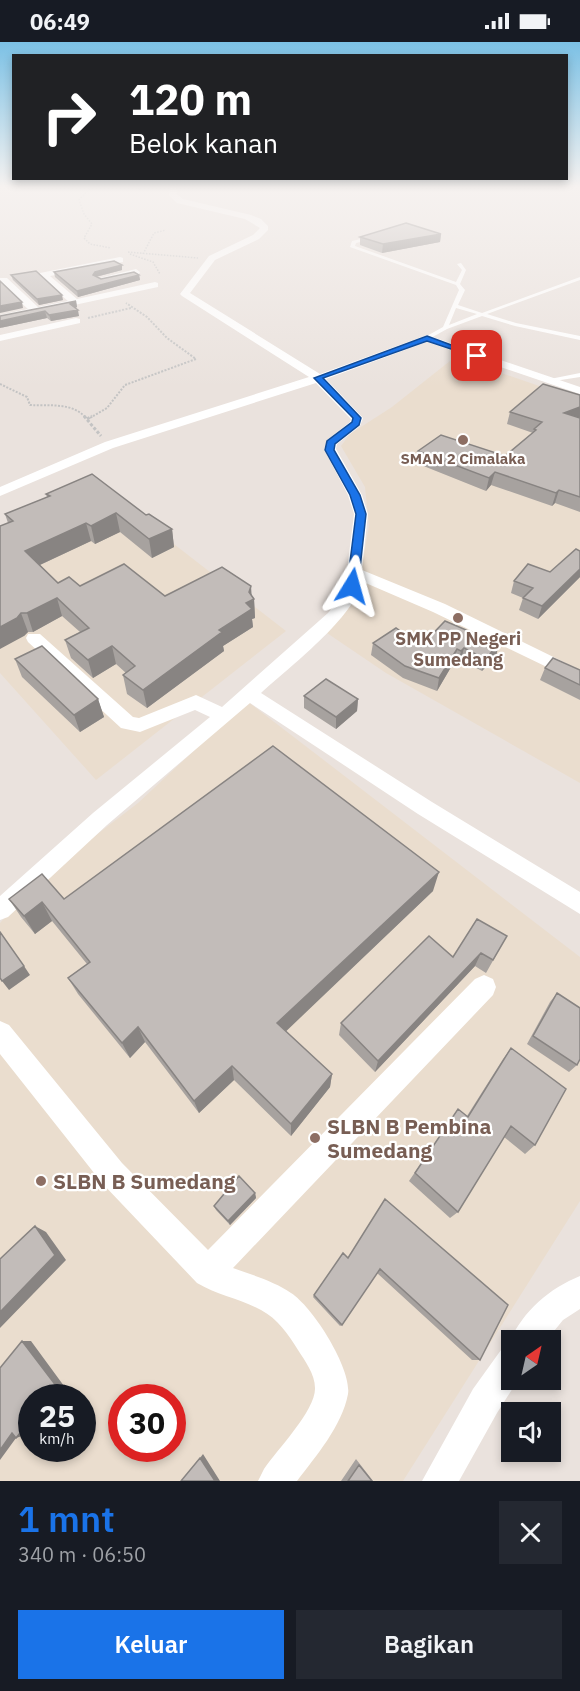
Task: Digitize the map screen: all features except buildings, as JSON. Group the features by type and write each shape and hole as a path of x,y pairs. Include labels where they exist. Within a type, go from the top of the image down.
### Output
{"street":[{"path":"0,910 100,819 249,694 334,617 349,594 359,548 361,514 355,495 330,450 331,443 356,423 357,418 318,378 185,294 212,258 222,253"},
{"path":"74,300 43,275 120,260"},
{"path":"87,267 117,293"},
{"path":"101,279 136,272"},
{"path":"0,281 4,280 33,309"},
{"path":"0,316 154,285"},
{"path":"50,305 71,322"},
{"path":"0,338 71,322"},
{"path":"0,492 108,445 318,378 427,338 580,391"},
{"path":"353,572 439,608 580,677"},
{"path":"34,638 128,723 140,725 196,702 224,716"},
{"path":"249,694 425,808 580,904"},
{"path":"208,1272 484,987"},
{"path":"0,1034 112,1173 208,1272 223,1282 261,1293 281,1304 296,1319 317,1352 332,1387 328,1406 276,1481"},
{"path":"535,1330 552,1310 580,1291"},
{"path":"440,1481 501,1377"}],"lane":[{"path":"370,253 458,284 462,290 444,328"},
{"path":"458,284 464,274 459,264"},
{"path":"427,338 444,328 580,278"},
{"path":"454,306 549,333 580,338"},
{"path":"548,380 580,375"}],"path":[{"path":"137,253 212,258"},
{"path":"87,419 107,408 125,385 196,359 167,338 147,317 131,308 117,293"},
{"path":"71,322 131,308"},
{"path":"0,384 27,397 30,405 64,406 81,412 108,445"}],"shaded area":[{"name":"SMK PP Negeri Sumedang","path":"455,357 580,400 580,783 386,673 324,631 358,589 369,526 365,487 341,446 350,434 392,407"},
{"path":"94,482 286,631 96,780 0,673 0,526"},
{"name":"SLBN B Pembina Sumedang","path":"247,701 580,957 580,1201 403,1481 0,1481 0,923 44,875 138,803"}],"place":[{"name":"SMAN 2 Cimalaka","path":"463,440"},
{"name":"SMK PP Negeri Sumedang","path":"458,618"},
{"name":"SLBN B Pembina Sumedang","path":"315,1138"},
{"name":"SLBN B Sumedang","path":"41,1181"}],"route":[{"path":"352,586 359,548 361,514 355,495 330,450 331,443 336,437 356,423 357,418 318,378 427,338 477,356"}]}
